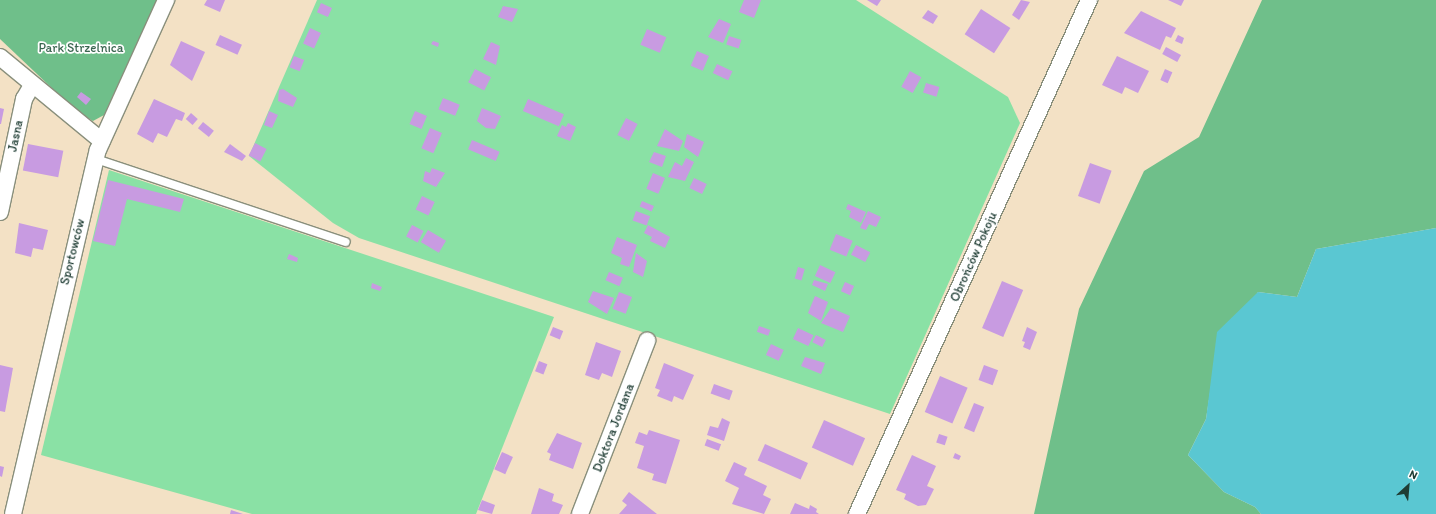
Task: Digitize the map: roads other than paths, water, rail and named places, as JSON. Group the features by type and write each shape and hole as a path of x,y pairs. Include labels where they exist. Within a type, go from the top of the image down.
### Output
{"street":[{"name":"Sportowców","path":"13,514 96,159 102,140 166,0"},
{"name":"Obrońców Pokoju","path":"857,514 1090,0"},
{"path":"0,57 32,85 102,140"},
{"name":"Jasna","path":"0,212 24,99 32,85"},
{"name":"Doktora Jordana","path":"580,514 647,341"}],"lane":[{"path":"96,159 346,242"}],"water":[{"path":"1436,228 1436,514 1261,514 1255,507 1224,492 1188,455 1206,419 1217,332 1258,292 1297,297 1316,249"}],"park label":[{"name":"Park Strzelnica","path":"81,48"}]}
